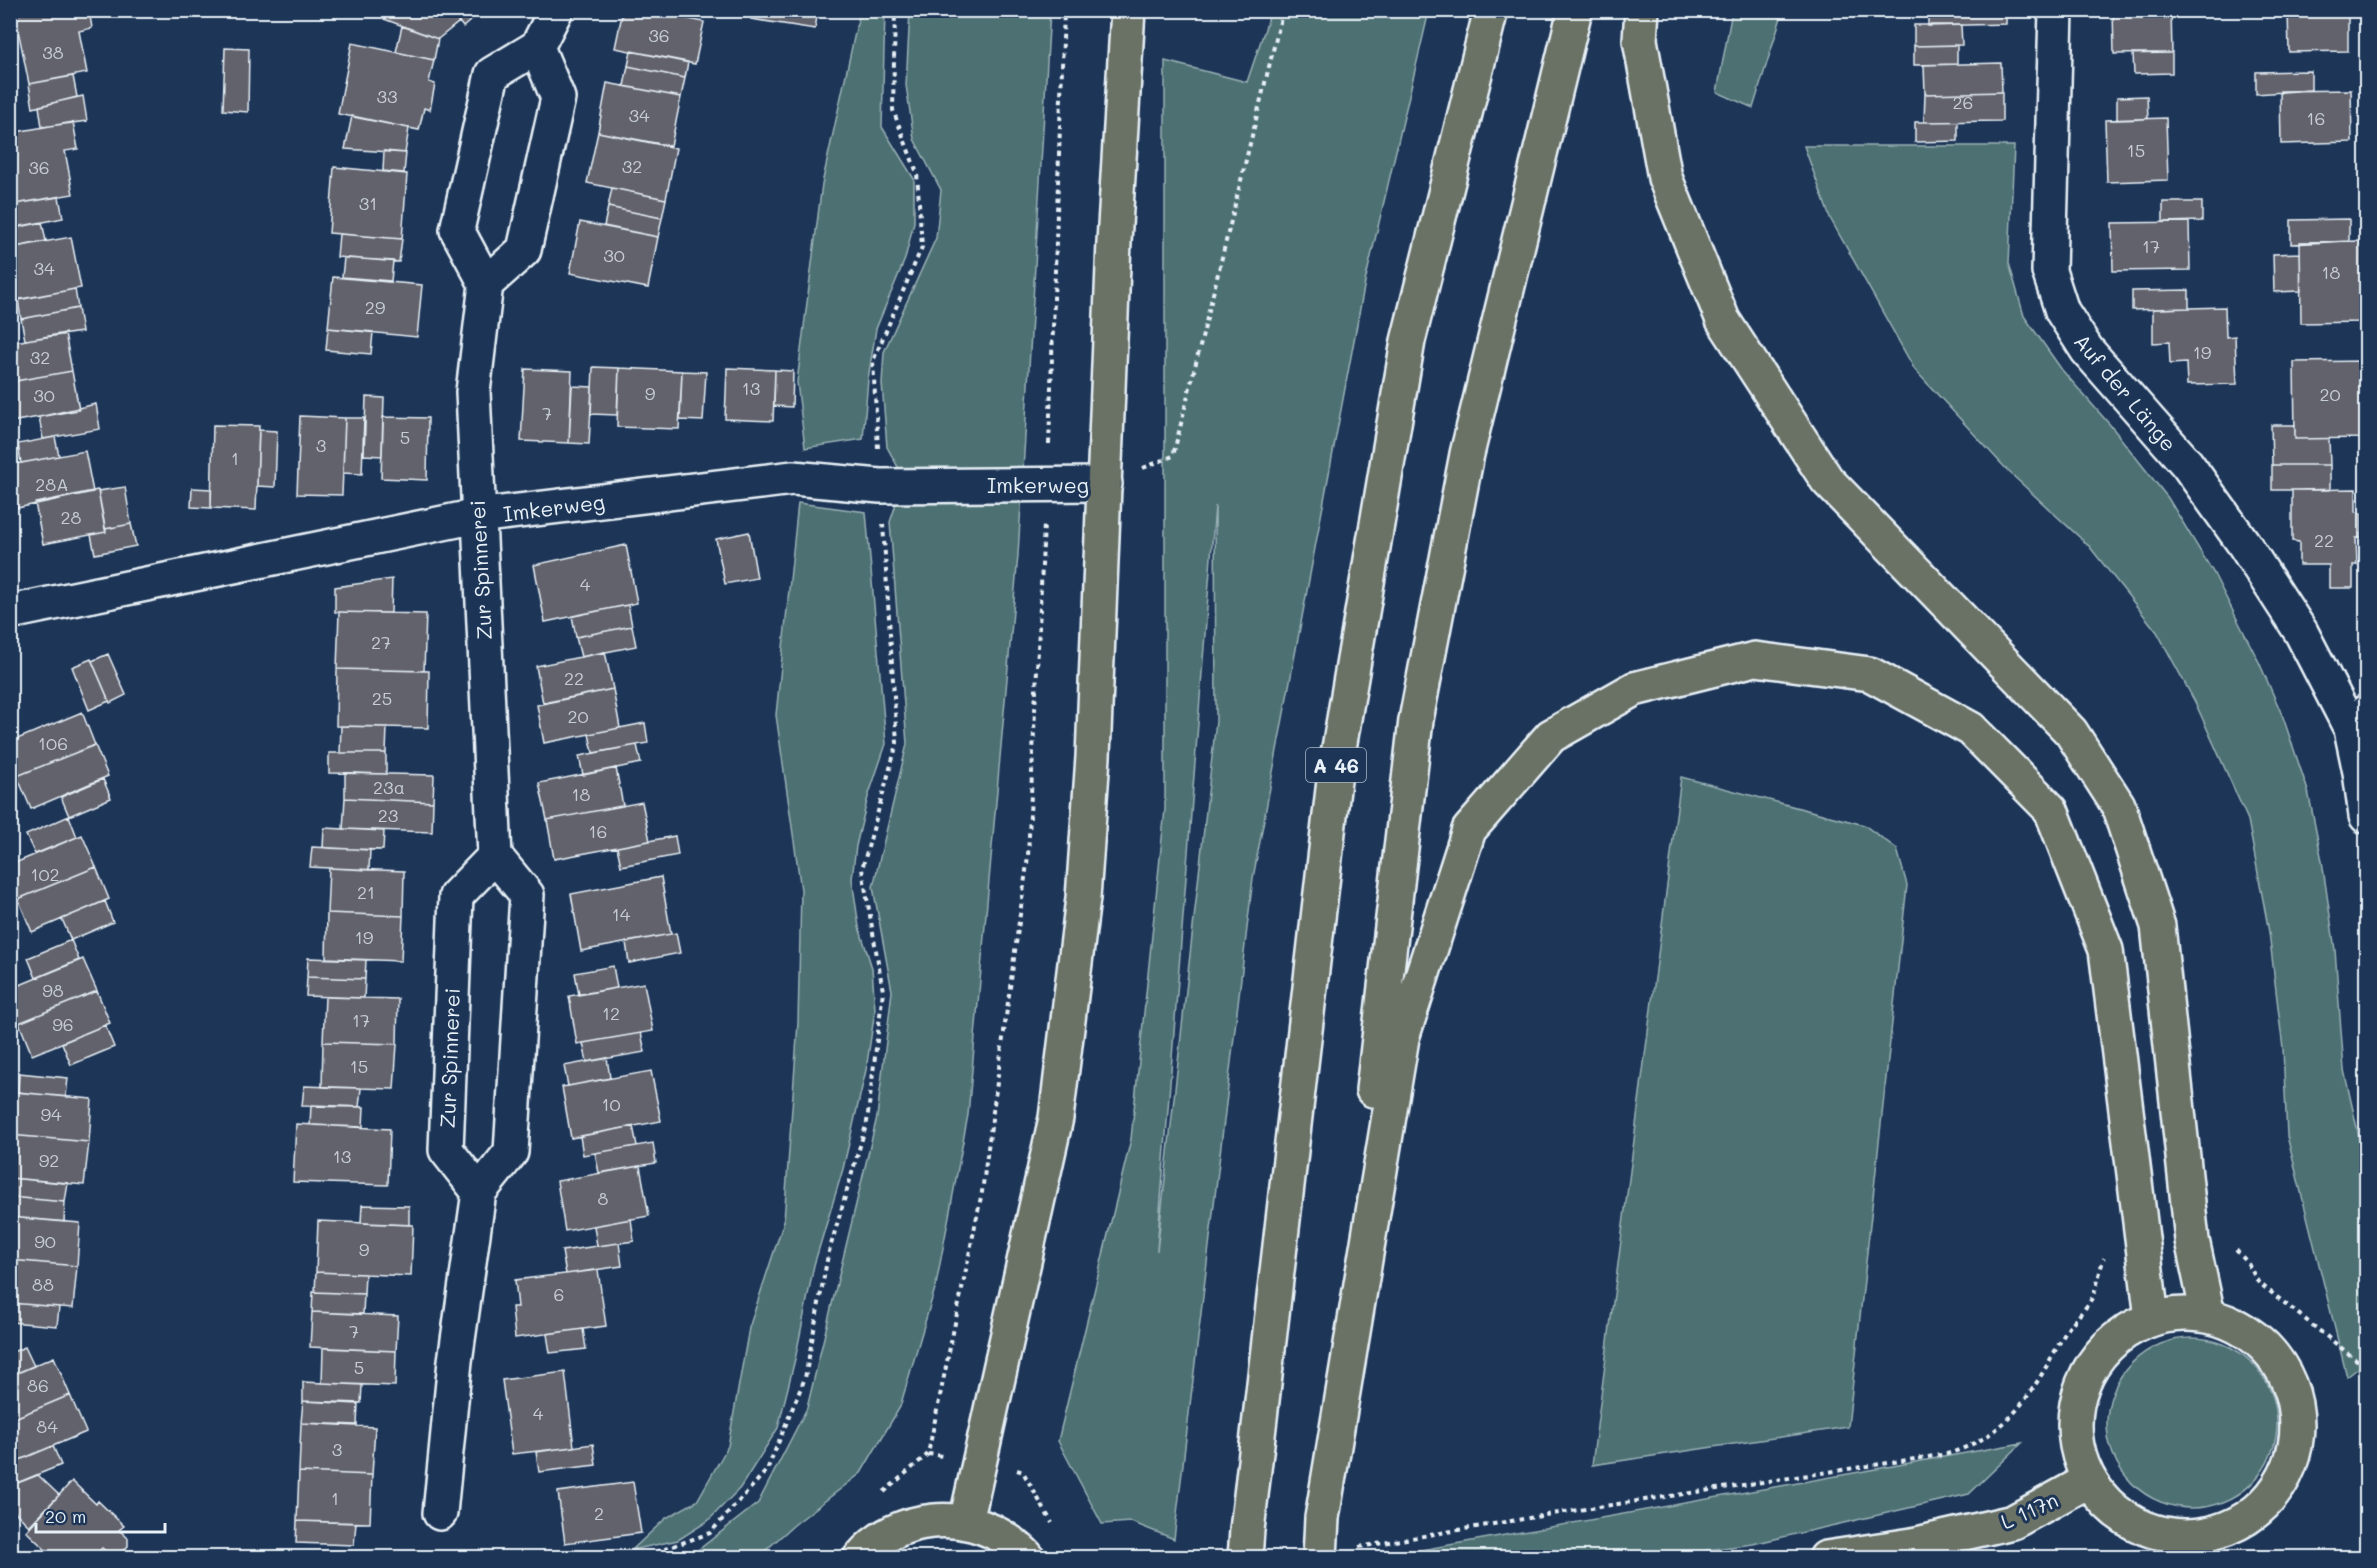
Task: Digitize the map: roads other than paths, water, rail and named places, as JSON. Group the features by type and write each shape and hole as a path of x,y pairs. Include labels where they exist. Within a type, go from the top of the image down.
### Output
{"main road":[{"path":"966,1522 1056,1118 1083,898 1093,757 1106,484 1114,242 1128,10"},
{"name":"A 46","path":"1246,1544 1335,772 1408,341 1491,10"},
{"path":"1335,1553 1322,1518 1416,720 1467,454 1575,10"},
{"path":"1642,10 1640,40 1665,178 1723,320 1827,480 2071,732 2118,806 2158,926 2192,1240 2208,1315"},
{"path":"1322,1518 1402,1038 1468,830 1551,736 1634,689 1755,659 1870,674 1971,729 2051,810 2106,950 2152,1318"},
{"path":"2189,1313 2208,1315 2246,1330 2276,1359 2294,1396 2297,1438 2288,1471 2268,1501 2241,1522 2208,1535 2173,1536 2140,1527 2111,1508 2088,1481 2075,1444 2076,1404 2090,1366 2117,1337 2152,1318 2189,1313"},
{"name":"L 117n","path":"1826,1557 1912,1545 2013,1522 2088,1481"},
{"path":"861,1557 866,1550 896,1530 930,1521 966,1522 998,1533 1028,1557"}],"street":[{"path":"537,46 558,98 524,250 486,284 457,230 492,74 537,46 556,10"},
{"name":"Auf der Länge","path":"2056,10 2049,271 2062,311 2087,350 2187,464 2244,544 2359,719 2360,772 2367,816"},
{"name":"Zur Spinnerei","path":"478,1192 446,1150 456,896 495,856 477,516 473,392 486,284"},
{"name":"Imkerweg","path":"10,612 477,516 793,478 880,486 1106,484"},
{"path":"440,1513 455,1361 478,1192 511,1152 527,895 495,856"}]}
